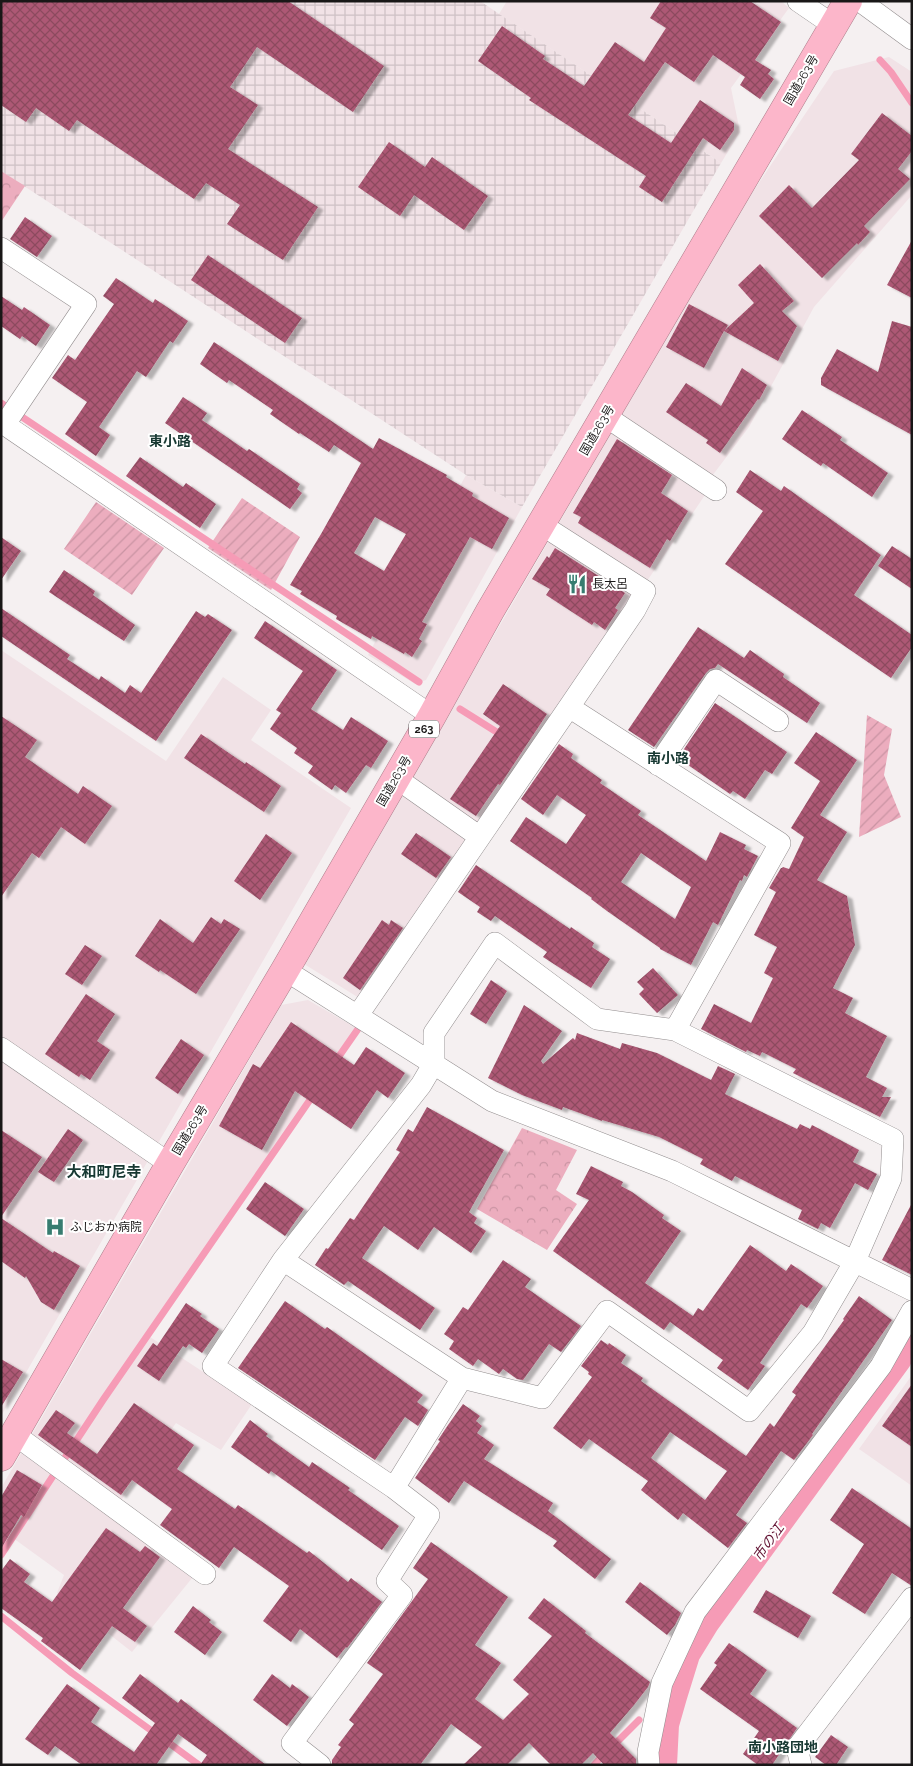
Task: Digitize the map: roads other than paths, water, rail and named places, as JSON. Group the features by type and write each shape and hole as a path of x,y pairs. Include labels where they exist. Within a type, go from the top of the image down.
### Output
{"highway":[{"name":"国道263号","path":"8,1446 170,1164 432,716 490,611 848,1"}],"street":[{"path":"798,1 833,25"},
{"path":"860,1 912,39"},
{"path":"1,248 86,304 8,417 432,716"},
{"path":"605,416 716,490"},
{"path":"358,1015 635,610 645,591 542,525"},
{"path":"658,764 716,680 778,721"},
{"path":"569,707 780,843 676,1030"},
{"path":"396,778 480,837"},
{"path":"283,1260 462,1378 542,1398 607,1311 749,1411 813,1333 855,1261 891,1178 893,1139 676,1030 597,1019 495,942 434,1033 434,1063 422,1085 283,1260 213,1366 394,1488 429,1516 387,1581 402,1595 292,1743 320,1765"},
{"path":"285,970 492,1100 672,1171 912,1290"},
{"path":"1,1048 170,1164"},
{"path":"649,1765 648,1752 662,1683 695,1612 881,1366 912,1311"},
{"path":"394,1488 462,1378"},
{"path":"8,1446 58,1466 205,1574"},
{"path":"801,1765 797,1748 912,1598"}],"waterway":[{"path":"880,60 891,72 912,103"},
{"path":"1,403 419,682"},
{"path":"460,709 503,736"},
{"path":"335,1062 358,1029"},
{"path":"1,1555 103,1400 314,1094"},
{"name":"市の江","path":"666,1765 668,1725 689,1655 708,1624 900,1361 912,1337"},
{"path":"1,1616 72,1673 156,1734"},
{"path":"612,1747 639,1720"},
{"path":"165,1740 199,1765"},
{"path":"594,1765 604,1754"}],"place":[{"name":"長太呂","path":"577,584"},
{"name":"ふじおか病院","path":"55,1227"}],"district":[{"name":"東小路","path":"170,441"},
{"name":"南小路","path":"668,758"},
{"name":"大和町尼寺","path":"104,1172"},
{"name":"南小路団地","path":"783,1747"}]}
